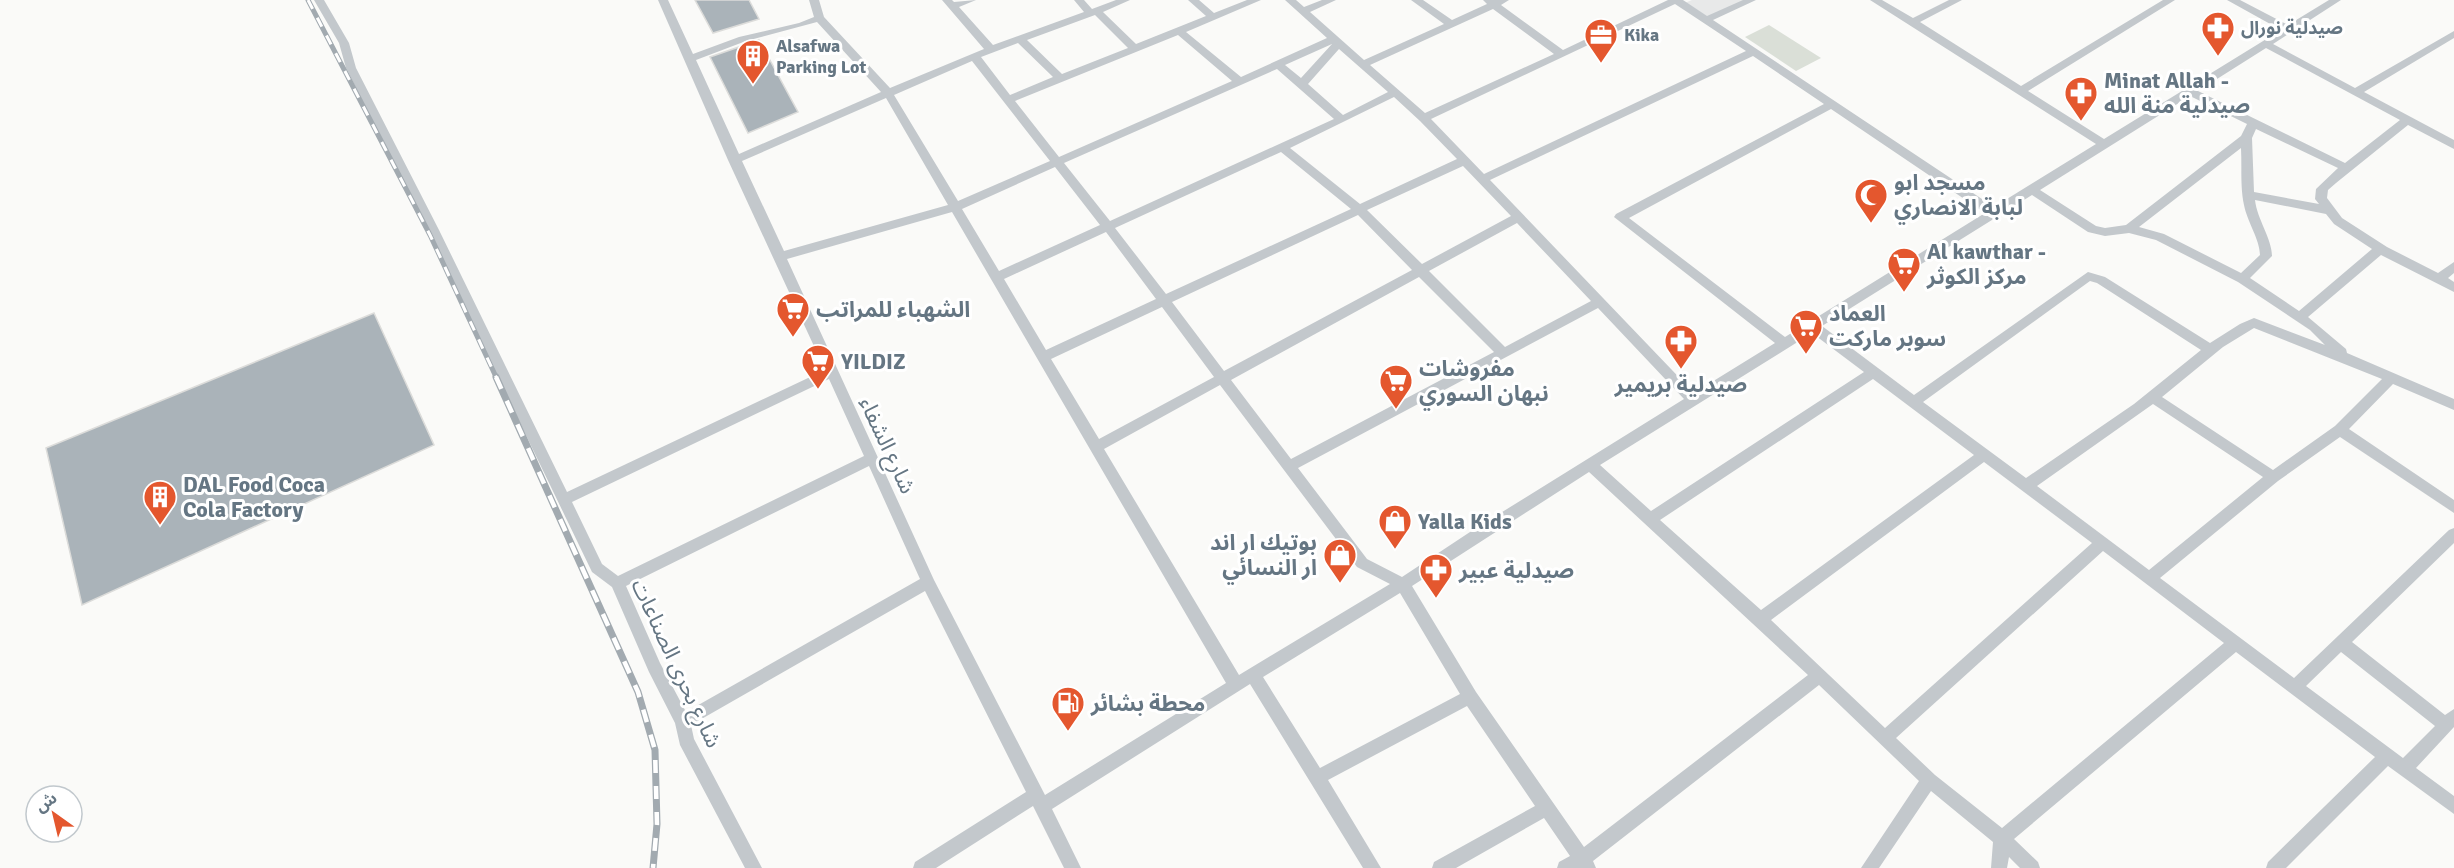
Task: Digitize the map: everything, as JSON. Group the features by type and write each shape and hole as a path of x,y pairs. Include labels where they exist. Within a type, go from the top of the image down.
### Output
{"street":[{"name":"شارع بحرى الصناعات","path":"319,0 344,44 351,68 373,107 597,568 617,584 654,667 682,722 686,740 754,868"},
{"name":"شارع الشفاء","path":"663,0 778,257 928,582 1073,868"},
{"path":"814,0 819,18 888,93 1236,685"},
{"path":"950,3 971,0"},
{"path":"1079,0 1135,49"},
{"path":"734,160 974,56 1125,0"},
{"path":"1193,0 1213,18"},
{"path":"1009,99 1256,0"},
{"path":"1290,0 1424,118 1693,400"},
{"path":"1303,11 1331,0"},
{"path":"1416,0 1451,24"},
{"path":"1424,118 1676,0 1994,213"},
{"path":"1706,20 1751,0"},
{"path":"1875,0 2104,144"},
{"path":"1913,22 1957,0"},
{"path":"2020,91 2170,0"},
{"path":"2232,0 2288,29"},
{"path":"921,868 1253,675 1403,584 1590,464 2336,0"},
{"path":"1363,64 1495,2 1561,54"},
{"path":"950,3 991,50"},
{"path":"689,60 743,39 802,25 819,18"},
{"path":"1179,31 1239,81"},
{"path":"2356,92 2454,34"},
{"path":"1020,39 1061,79"},
{"path":"778,257 955,207 1278,64 1337,41"},
{"path":"1301,85 1337,41"},
{"path":"2264,43 2454,145"},
{"path":"1483,179 1753,52"},
{"path":"974,56 1164,300 1362,563 1403,584 1470,698 1545,809 1585,863"},
{"path":"1278,64 1342,120"},
{"path":"2189,91 2345,167"},
{"path":"997,277 1342,120 1396,92"},
{"path":"1784,344 1620,217 1832,104"},
{"path":"2406,121 2362,157 2345,167 2322,189 2321,199 2327,210 2353,233 2454,288"},
{"path":"2242,279 2266,256 2266,249 2255,225 2248,195 2246,138 2253,123"},
{"path":"2129,229 2246,138"},
{"path":"1282,147 1359,209 1503,354"},
{"path":"1043,357 1465,160"},
{"path":"2031,189 2092,229 2105,232 2129,229 2160,237 2242,279 2314,327 2348,357"},
{"path":"2248,195 2327,210"},
{"path":"1096,447 1519,217"},
{"path":"2300,317 2377,251 2383,250"},
{"path":"2439,279 2454,266"},
{"path":"1914,402 2088,276 2101,280 2211,350"},
{"path":"1290,466 1600,302"},
{"path":"2026,486 2153,397 2247,324 2254,323 2348,357 2454,405"},
{"path":"1812,326 2454,806"},
{"path":"564,500 832,372"},
{"path":"1650,519 1874,372"},
{"path":"2149,578 2273,477 2340,430 2392,378"},
{"path":"2153,397 2273,477"},
{"path":"2340,430 2454,507"},
{"path":"1760,619 1984,455"},
{"path":"617,584 871,459"},
{"path":"1590,464 1760,619 1929,780 2002,839 2032,868"},
{"path":"2295,687 2454,534"},
{"path":"1886,737 2102,543"},
{"path":"682,722 928,582"},
{"path":"1999,868 2002,839 2235,643"},
{"path":"2342,644 2450,720 2404,769"},
{"path":"1253,675 1373,868"},
{"path":"1565,868 1585,863 1819,676"},
{"path":"1318,777 1470,698"},
{"path":"2274,868 2387,756"},
{"path":"1869,868 1929,780"},
{"path":"1440,868 1545,809"}],"shaded area":[{"path":"1692,0 1749,0 1707,20 1682,4"},
{"path":"1769,25 1821,58 1796,71 1745,37"}],"building":[{"path":"695,0 749,0 759,19 713,33"},
{"name":"Alsafwa Parking Lot","path":"759,40 798,112 748,133 710,57"},
{"name":"DAL Food Coca Cola Factory","path":"374,313 434,445 82,605 46,448"}],"railway":[{"path":"308,0 430,235 497,379"},
{"path":"496,377 638,692 655,750 657,824 653,868"}],"place":[{"name":"صيدلية نورال","path":"2218,57"},
{"name":"Kika","path":"1601,64"},
{"name":"Alsafwa Parking Lot","path":"753,85"},
{"name":"Minat Allah - صيدلية منة الله","path":"2081,122"},
{"name":"مسجد ابو لبابة الانصاري","path":"1871,224"},
{"name":"Al kawthar - مركز الكوثر","path":"1904,293"},
{"name":"الشهباء للمراتب","path":"793,338"},
{"name":"العماد سوبر ماركت","path":"1806,355"},
{"name":"صيدلية بريمير","path":"1681,370"},
{"name":"YILDIZ","path":"818,390"},
{"name":"مفروشات نبهان السوري","path":"1396,410"},
{"name":"DAL Food Coca Cola Factory","path":"160,526"},
{"name":"Yalla Kids","path":"1395,550"},
{"name":"بوتيك ار اند ار النسائي","path":"1340,584"},
{"name":"صيدلية عبير","path":"1436,599"},
{"name":"محطة بشائر","path":"1068,732"}]}
